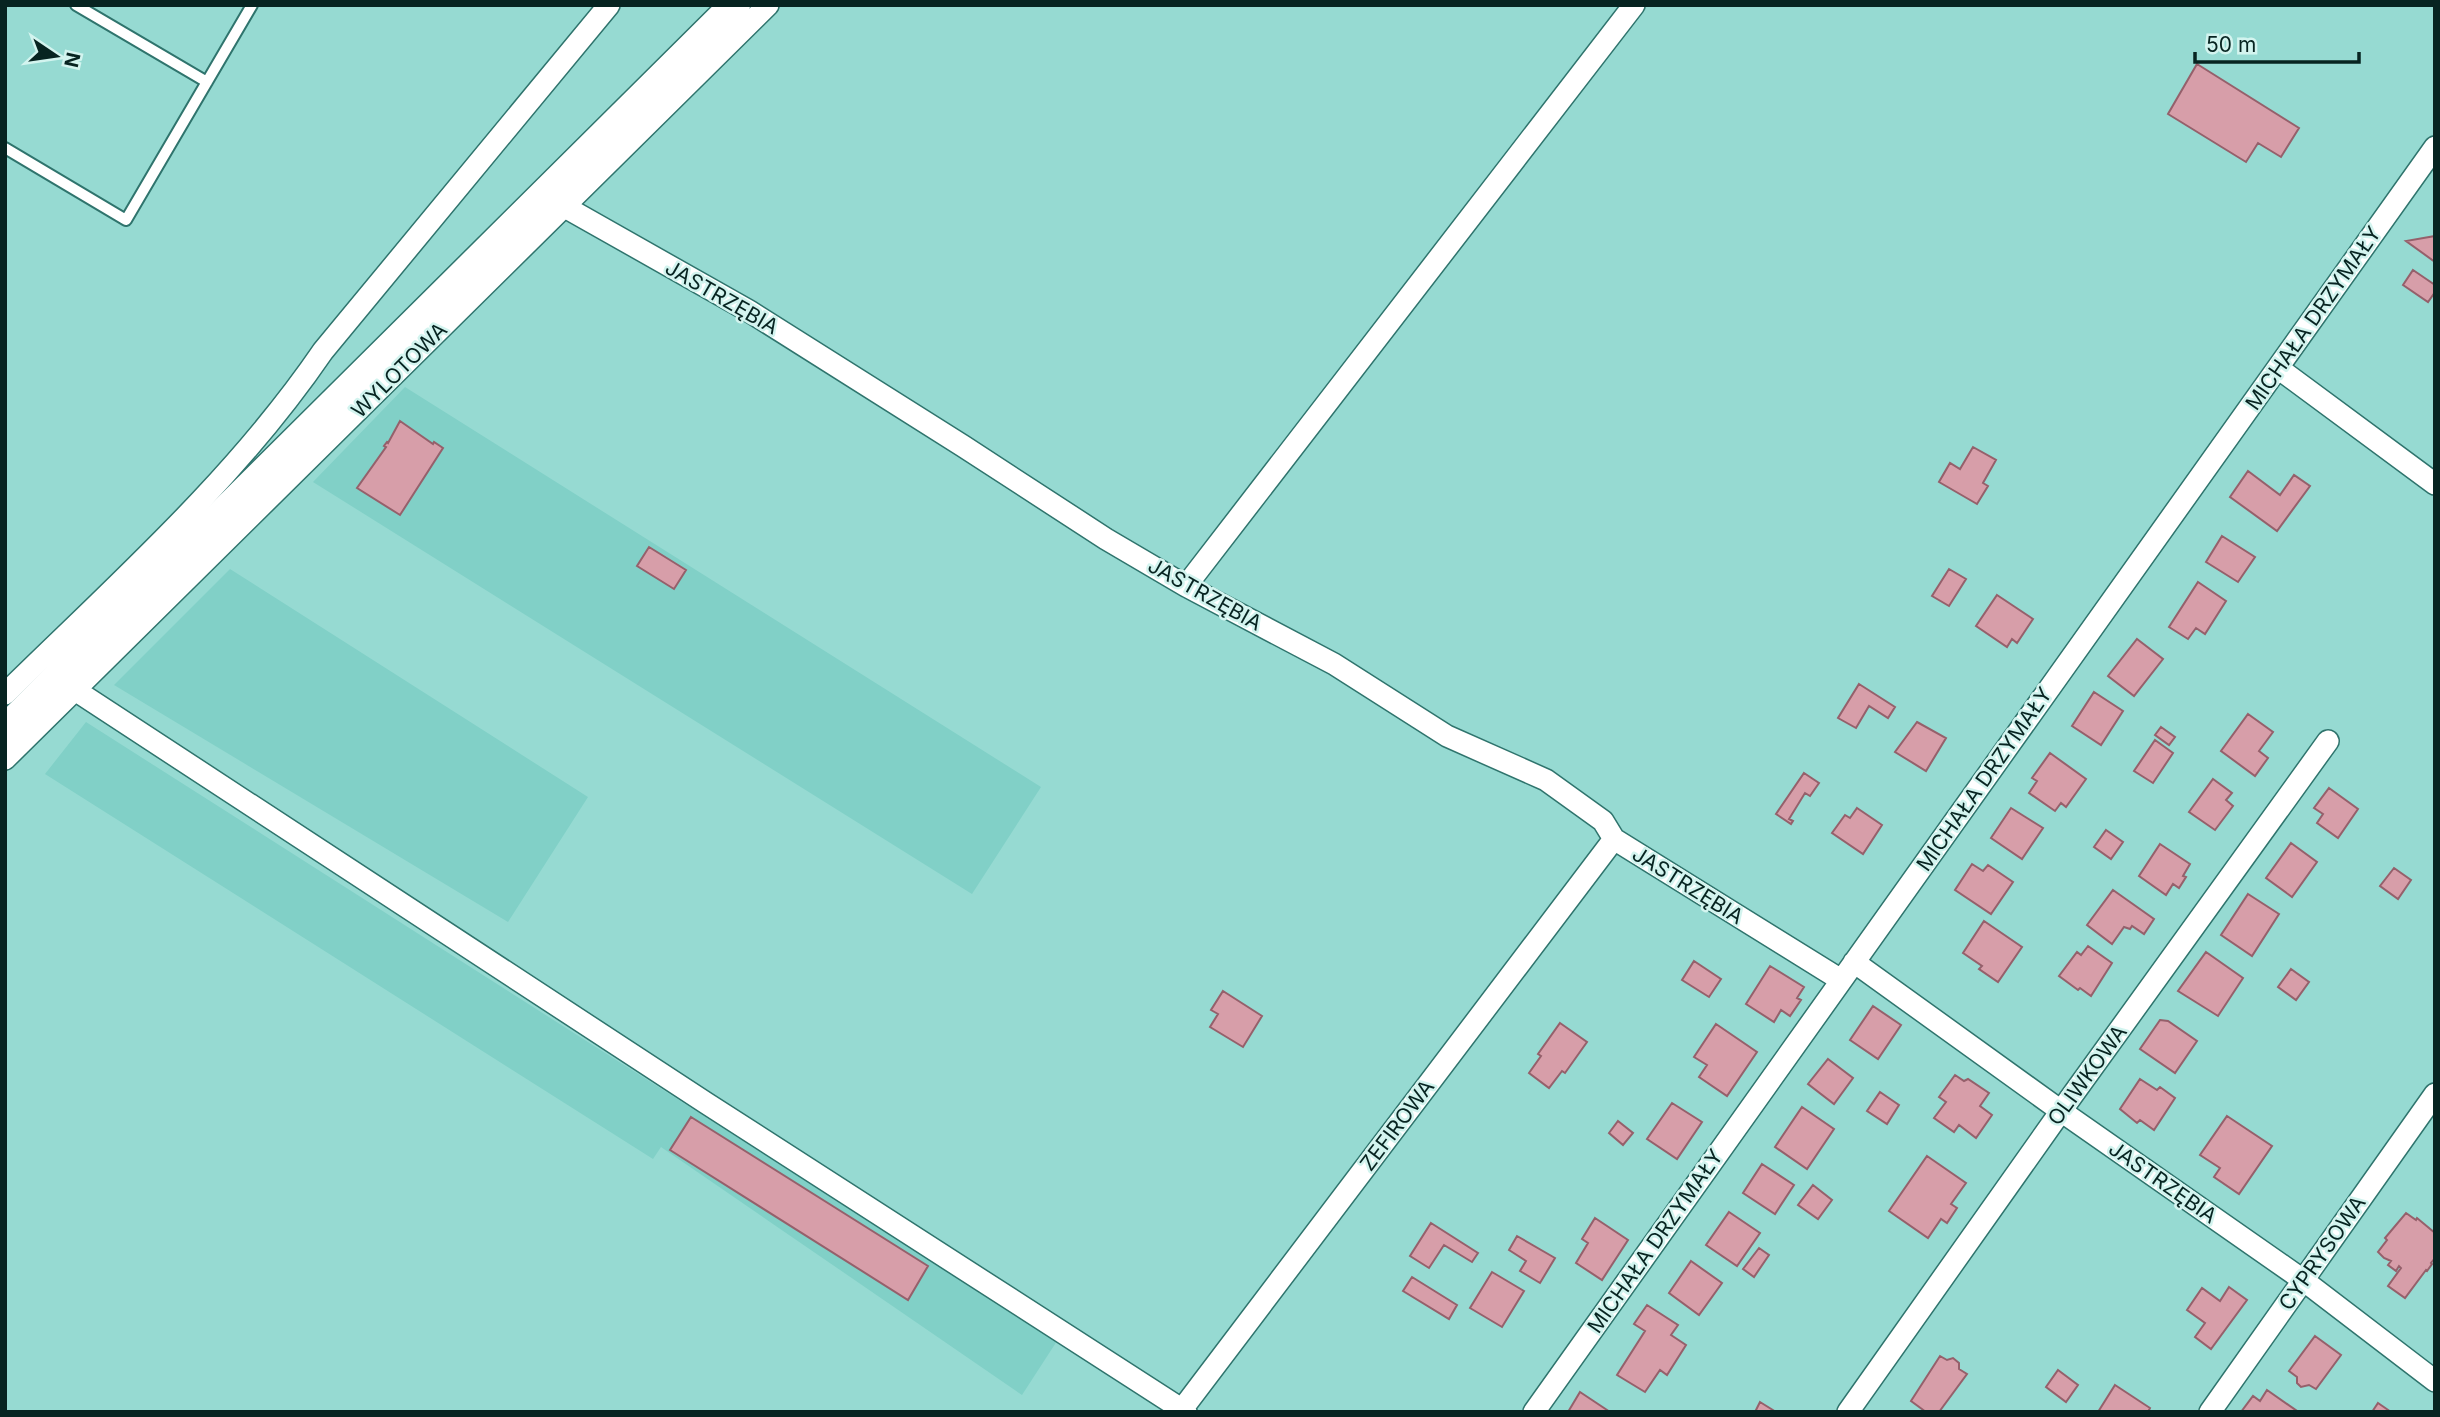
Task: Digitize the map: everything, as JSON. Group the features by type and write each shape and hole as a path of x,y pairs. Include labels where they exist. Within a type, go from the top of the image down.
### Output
{"street":[{"name":"WYLOTOWA","path":"18,732 735,5"},
{"name":"WYLOTOWA","path":"18,732 75,690 768,5"},
{"path":"1186,586 1634,5"},
{"path":"5,694 247,451 293,394 323,351 601,8"},
{"name":"MICHAŁA DRZYMAŁY","path":"1534,1412 2435,147"},
{"name":"JASTRZĘBIA","path":"565,207 749,311 1106,539 1186,586 1334,664 1447,736 1546,780 1603,821 1615,839 1841,980"},
{"path":"2278,368 2435,484"},
{"path":"75,690 1183,1411"},
{"path":"5,759 18,732"},
{"name":"OLIWKOWA","path":"1848,1412 2328,741"},
{"name":"ZEFIROWA","path":"1183,1411 1615,839"},
{"name":"JASTRZĘBIA","path":"1854,962 2303,1280 2435,1381"},
{"name":"CYPRYSOWA","path":"2210,1412 2435,1094"}],"lane":[{"path":"76,5 207,82"},
{"path":"5,148 126,219 252,5"}],"shaded area":[{"path":"405,387 1041,787 972,894 313,482"},
{"path":"230,569 588,797 508,922 114,685"},
{"path":"86,722 1057,1341 1022,1395 661,1147 653,1159 45,774"}],"building":[{"path":"2197,64 2299,128 2281,157 2258,143 2246,162 2168,114"},
{"path":"2435,236 2435,262 2406,241"},
{"path":"2413,270 2435,285 2435,292 2428,302 2403,285"},
{"path":"400,421 443,448 400,515 357,488 386,447 384,446"},
{"path":"1973,447 1996,460 1983,483 1988,486 1977,504 1939,482 1950,463 1960,469"},
{"path":"2248,471 2280,495 2294,475 2310,486 2277,531 2230,497"},
{"path":"2222,536 2255,557 2238,582 2206,562"},
{"path":"649,547 686,570 674,589 637,566"},
{"path":"1949,569 1966,579 1949,606 1932,596"},
{"path":"2198,582 2226,601 2205,634 2196,628 2188,639 2169,627"},
{"path":"1997,595 2033,619 2017,643 2012,639 2007,647 1976,626"},
{"path":"2137,639 2163,659 2134,696 2108,676"},
{"path":"1859,684 1895,707 1888,718 1869,706 1856,728 1838,718"},
{"path":"2094,692 2123,711 2101,745 2072,726"},
{"path":"2248,714 2273,732 2259,751 2268,758 2255,776 2221,751"},
{"path":"1917,722 1946,738 1926,771 1895,752"},
{"path":"2161,727 2175,737 2169,745 2155,735"},
{"path":"2155,740 2173,753 2153,783 2134,771"},
{"path":"2050,753 2086,779 2066,807 2061,803 2055,811 2029,793 2037,781 2032,778"},
{"path":"1804,773 1819,783 1810,796 1805,793 1789,819 1793,821 1791,824 1776,814"},
{"path":"2213,779 2232,793 2226,800 2233,806 2215,830 2189,812"},
{"path":"2329,788 2358,809 2338,838 2317,823 2323,814 2314,808"},
{"path":"1857,808 1882,825 1863,854 1832,833 1845,815 1850,818"},
{"path":"2011,808 2043,828 2022,859 1991,838"},
{"path":"2106,830 2123,842 2111,859 2094,847"},
{"path":"2291,843 2317,862 2292,897 2266,878"},
{"path":"2160,844 2190,864 2179,888 2173,884 2166,895 2139,876"},
{"path":"1972,864 1983,871 1988,865 2013,882 1991,914 1955,890"},
{"path":"2394,868 2411,880 2398,899 2380,886"},
{"path":"2113,890 2154,919 2144,934 2132,926 2130,929 2124,927 2112,944 2087,925"},
{"path":"2248,894 2279,914 2252,956 2221,935"},
{"path":"1984,921 2022,947 1998,982 1979,969 1982,966 1963,953"},
{"path":"2088,946 2112,963 2091,996 2059,976 2077,952 2081,955"},
{"path":"2206,952 2243,978 2218,1016 2178,991"},
{"path":"1694,961 1721,979 1709,997 1682,980"},
{"path":"1770,966 1804,987 1797,998 1801,1000 1790,1016 1781,1010 1774,1022 1746,1004"},
{"path":"2291,969 2309,982 2296,1000 2278,987"},
{"path":"1223,991 1262,1016 1243,1047 1210,1027 1218,1014 1211,1010"},
{"path":"1873,1006 1901,1025 1878,1059 1850,1040"},
{"path":"2160,1020 2168,1021 2197,1041 2175,1073 2140,1049"},
{"path":"1560,1023 1587,1042 1565,1073 1562,1071 1549,1088 1529,1073 1541,1056 1538,1054"},
{"path":"1716,1024 1757,1052 1727,1096 1699,1077 1707,1065 1694,1057"},
{"path":"1828,1059 1853,1078 1834,1104 1808,1084"},
{"path":"1955,1075 1964,1081 1968,1079 1989,1093 1980,1106 1992,1115 1976,1138 1959,1125 1954,1132 1934,1118 1946,1102 1939,1097"},
{"path":"2140,1079 2157,1090 2160,1087 2175,1098 2154,1130 2140,1120 2137,1123 2120,1109"},
{"path":"1880,1092 1899,1105 1887,1124 1867,1111"},
{"path":"1672,1103 1702,1122 1677,1159 1647,1139"},
{"path":"1802,1107 1834,1129 1807,1169 1775,1147"},
{"path":"2227,1116 2272,1146 2239,1194 2214,1177 2220,1168 2200,1155"},
{"path":"691,1117 928,1266 908,1300 670,1150"},
{"path":"1618,1121 1633,1133 1623,1145 1609,1133"},
{"path":"1927,1156 1966,1183 1951,1204 1957,1208 1947,1223 1941,1219 1928,1238 1889,1211"},
{"path":"1762,1164 1794,1185 1775,1214 1743,1193"},
{"path":"1813,1185 1832,1200 1818,1219 1798,1205"},
{"path":"1729,1212 1760,1233 1737,1266 1706,1245"},
{"path":"2406,1213 2416,1220 2417,1218 2435,1233 2435,1258 2405,1298 2388,1286 2401,1268 2399,1266 2396,1271 2388,1265 2391,1261 2378,1252 2387,1240 2385,1238"},
{"path":"1595,1218 1628,1240 1602,1280 1576,1263 1588,1243 1582,1239"},
{"path":"1431,1223 1478,1253 1472,1262 1444,1245 1429,1268 1410,1256"},
{"path":"1517,1236 1555,1258 1540,1283 1520,1271 1526,1261 1509,1250"},
{"path":"1759,1248 1769,1255 1754,1277 1743,1269"},
{"path":"1691,1261 1722,1283 1699,1315 1669,1293"},
{"path":"1492,1272 1524,1291 1502,1327 1470,1308"},
{"path":"1412,1277 1457,1305 1449,1319 1403,1291"},
{"path":"2229,1287 2247,1300 2211,1349 2195,1337 2205,1323 2187,1310 2202,1288 2220,1301"},
{"path":"1647,1305 1678,1325 1671,1335 1686,1345 1667,1375 1660,1370 1645,1392 1617,1375 1645,1331 1634,1324"},
{"path":"2315,1336 2341,1355 2316,1389 2309,1385 2301,1387 2297,1383 2297,1377 2289,1371"},
{"path":"1940,1356 1947,1360 1953,1358 1959,1363 1959,1369 1967,1374 1939,1412 1926,1412 1911,1401"},
{"path":"2058,1370 2078,1385 2066,1402 2046,1387"},
{"path":"2115,1385 2150,1408 2148,1412 2098,1412"},
{"path":"2267,1390 2297,1411 2241,1412 2253,1396 2260,1401"},
{"path":"1580,1392 1610,1412 1568,1412"},
{"path":"1760,1402 1776,1412 1755,1412"},
{"path":"2378,1403 2391,1412 2372,1412"}]}
